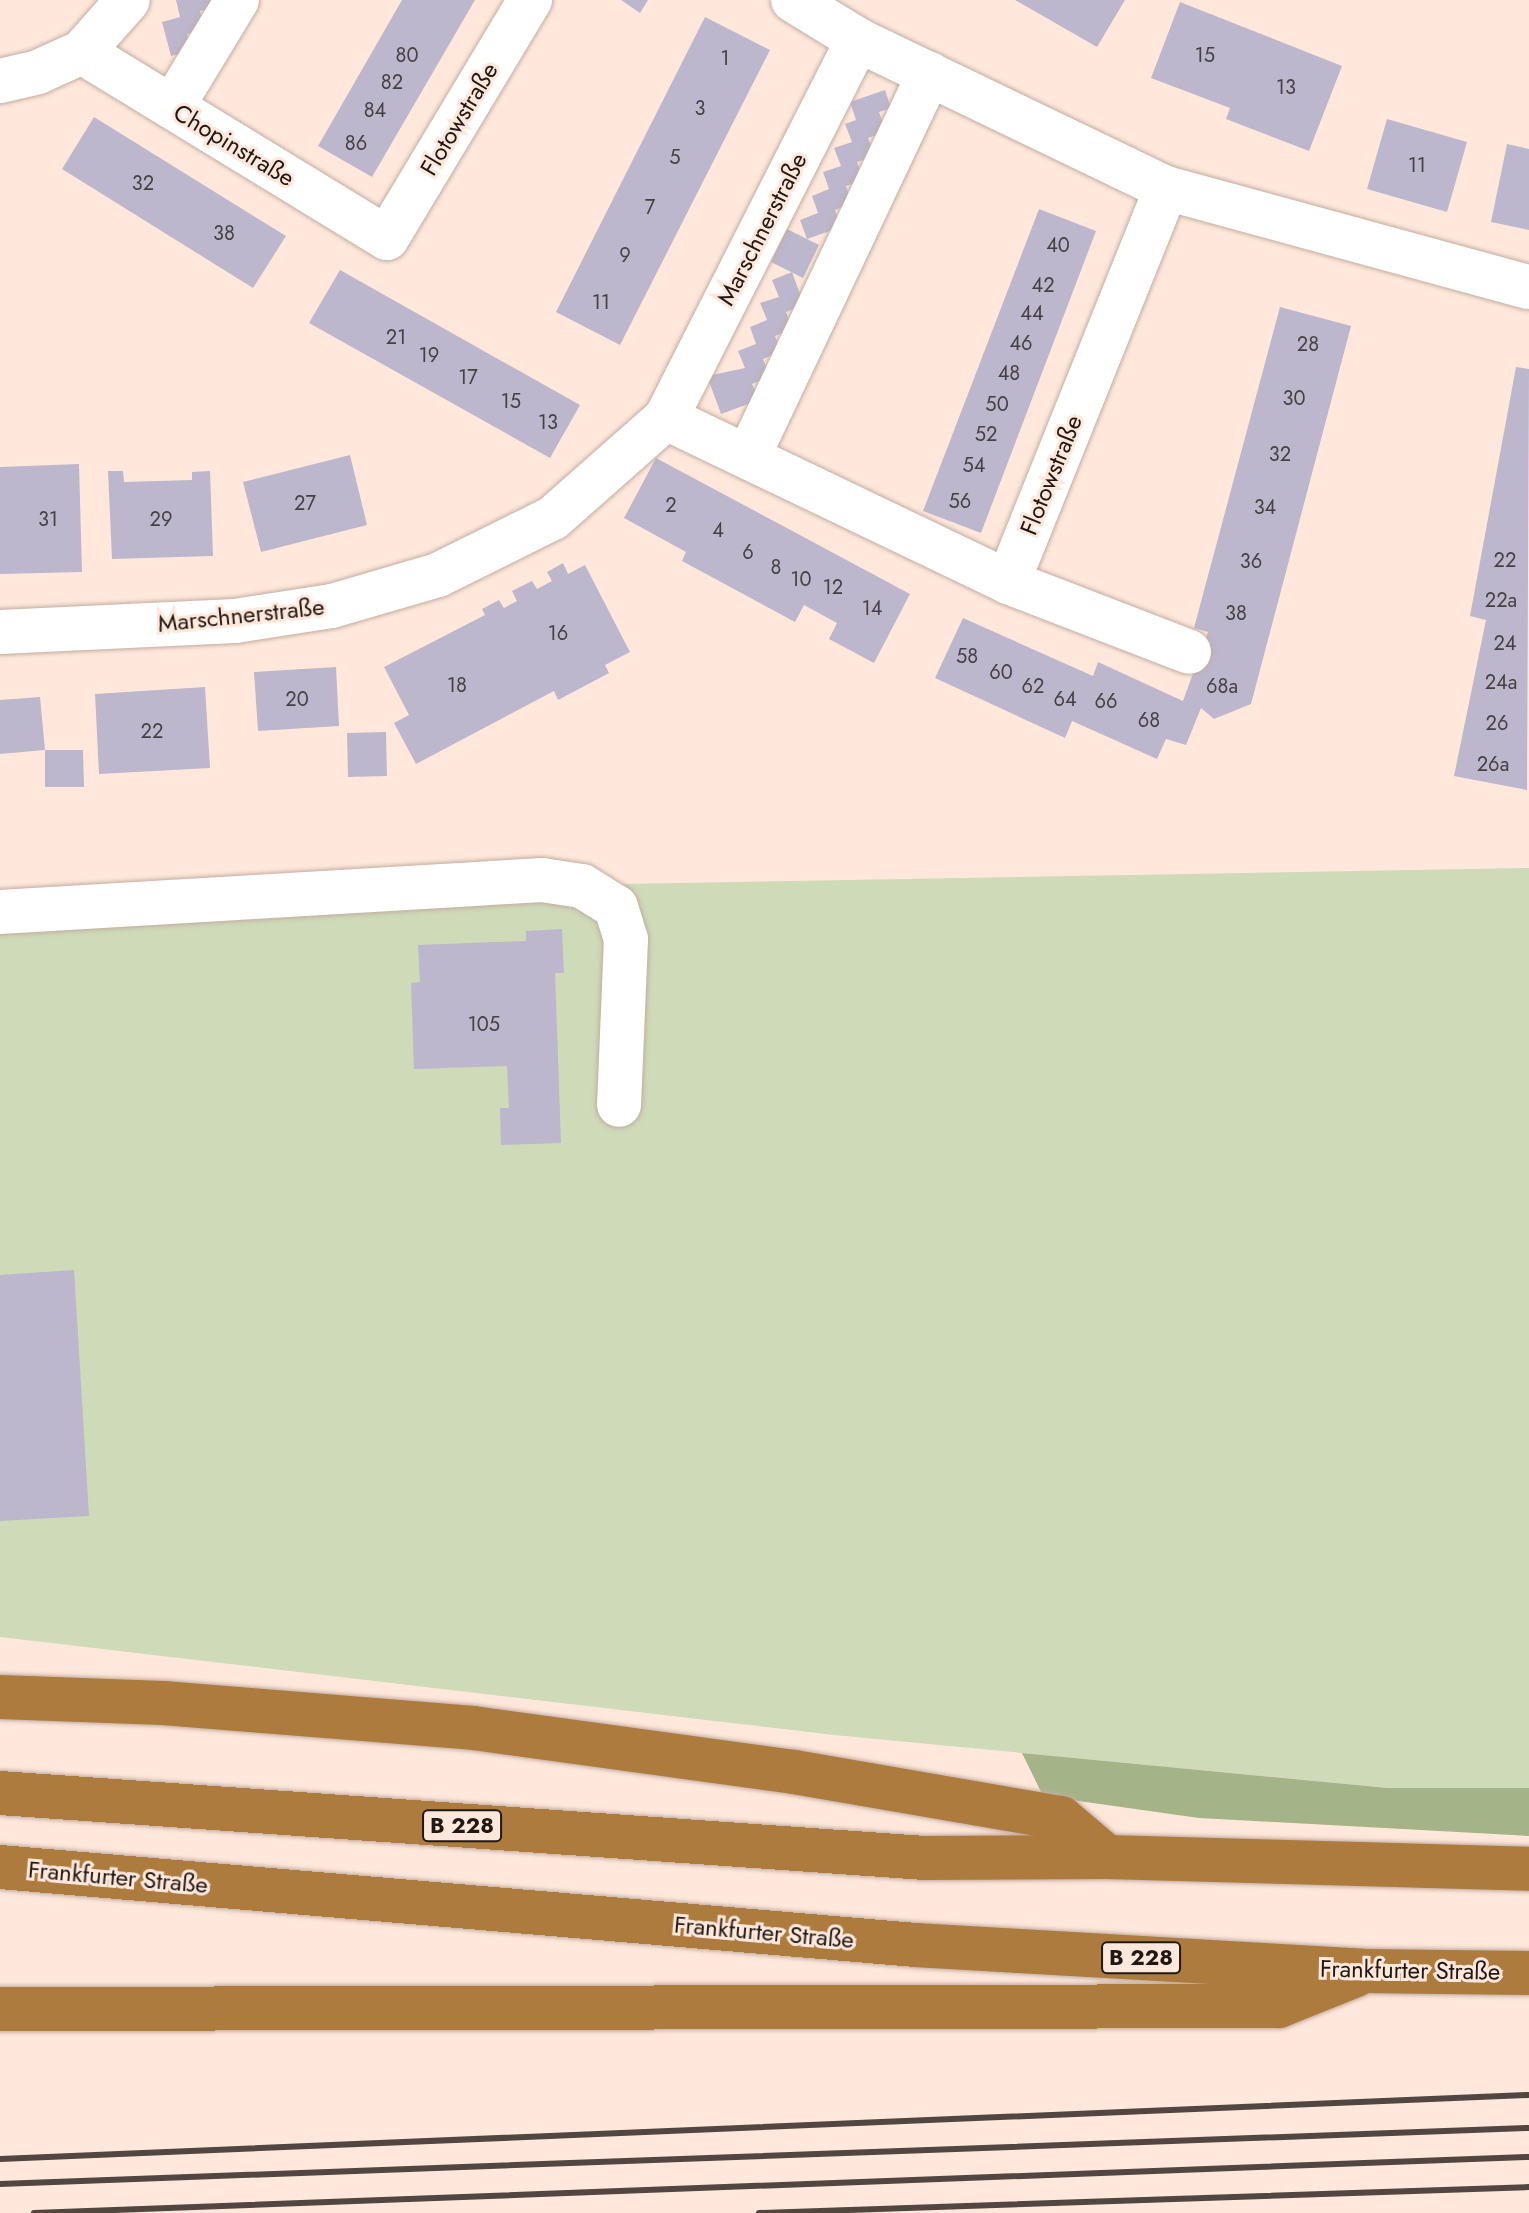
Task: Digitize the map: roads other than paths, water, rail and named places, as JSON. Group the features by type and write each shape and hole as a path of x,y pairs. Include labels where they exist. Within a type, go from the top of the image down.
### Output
{"highway":[{"path":"0,1697 163,1703 473,1728 794,1772 1061,1818 1107,1857"},
{"name":"B 228","path":"0,1793 924,1858 1107,1857 1529,1869"},
{"name":"Frankfurter Straße","path":"0,1867 915,1945 1367,1971 1529,1973"},
{"path":"0,2009 1279,2006 1367,1971"}],"street":[{"path":"0,81 38,72 82,52 128,0"},
{"path":"172,107 237,0"},
{"name":"Flotowstraße","path":"387,238 530,0"},
{"path":"793,0 858,40 1166,188 1529,287"},
{"name":"Marschnerstraße","path":"0,632 235,621 332,606 438,575 553,518 666,418 858,40"},
{"name":"Chopinstraße","path":"82,52 387,238"},
{"path":"748,457 929,74"},
{"name":"Flotowstraße","path":"1008,582 1166,188"},
{"path":"666,418 1008,582 1189,652"},
{"path":"0,912 542,880 582,886 616,907 626,939 619,1105"}],"railway":[{"path":"0,2159 1529,2095"},
{"path":"0,2184 1529,2128"},
{"path":"34,2213 1529,2157"},
{"path":"759,2213 1529,2187"}]}
